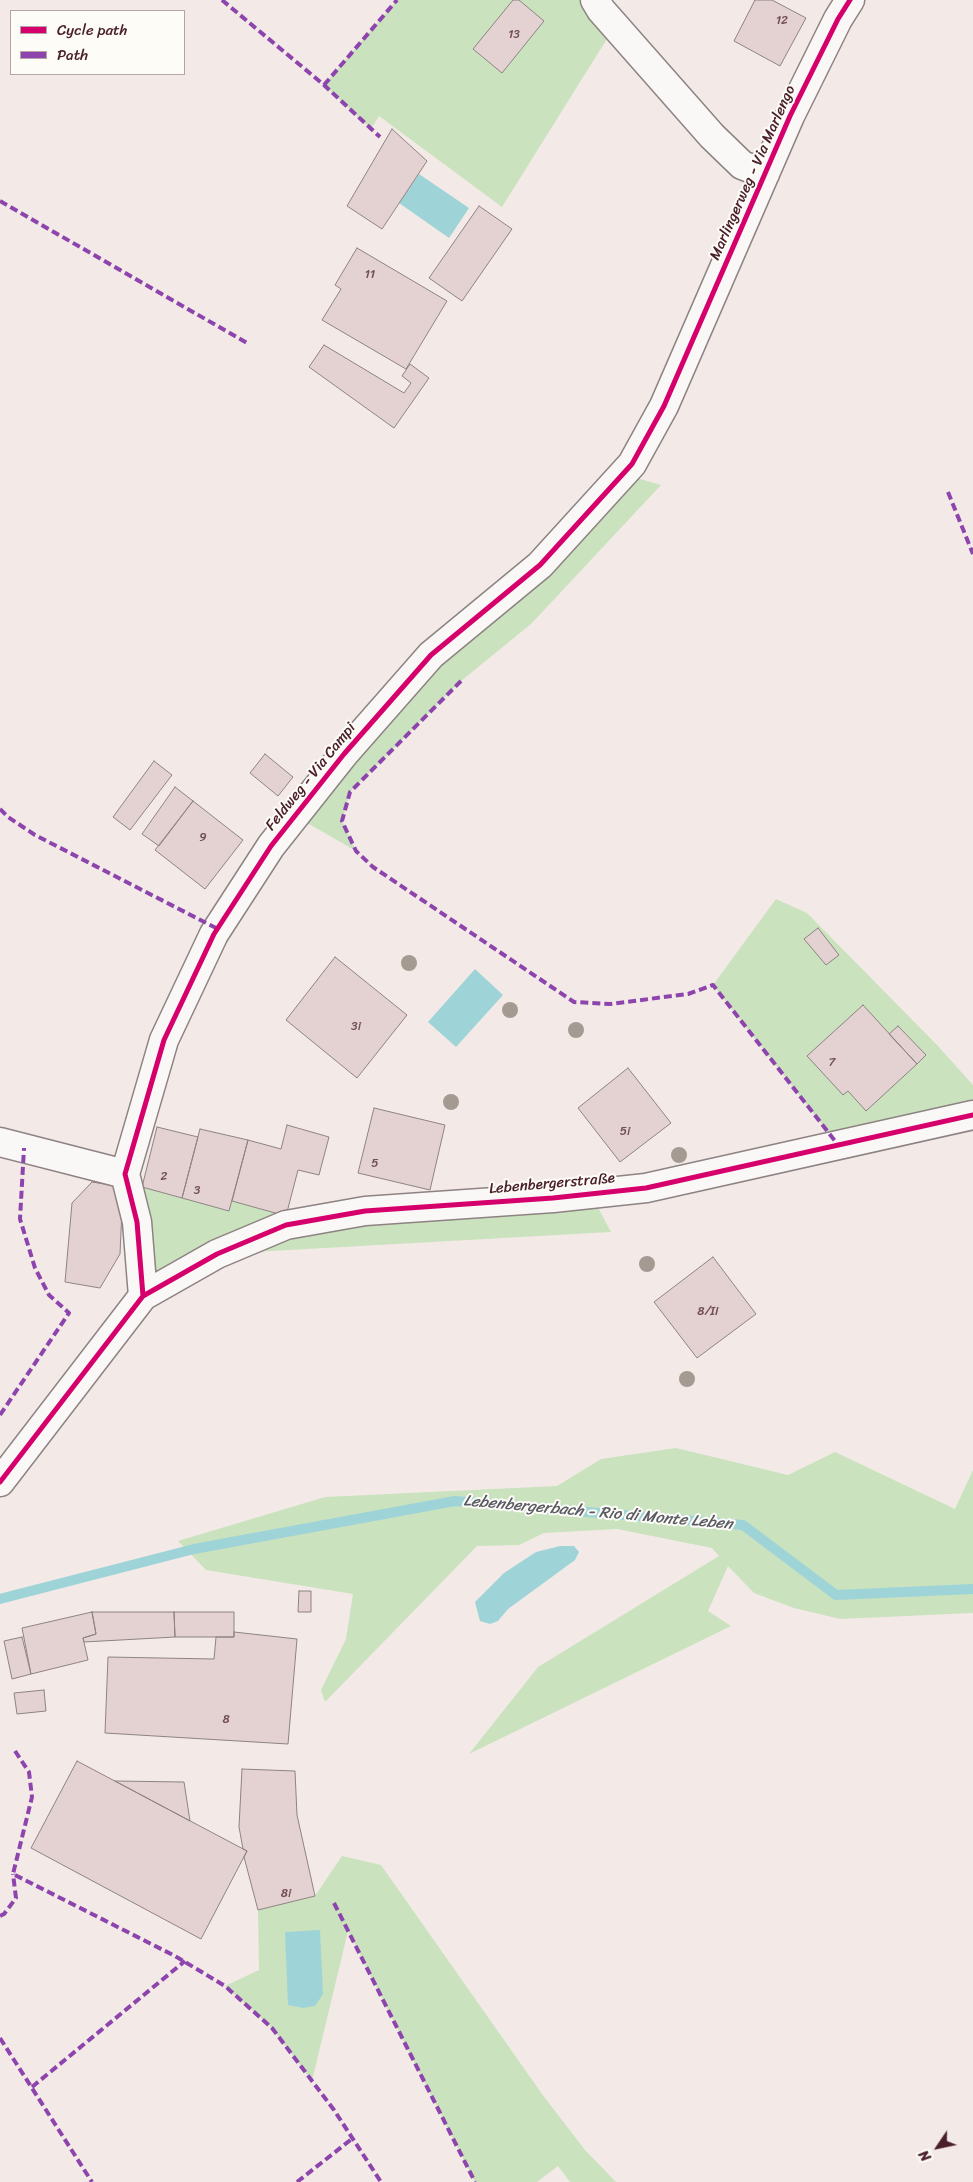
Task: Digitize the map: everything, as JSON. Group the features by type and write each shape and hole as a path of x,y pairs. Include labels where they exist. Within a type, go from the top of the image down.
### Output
{"street":[{"path":"595,0 601,10 712,136 742,165 766,174"},
{"name":"Marlingerweg - Via Marlengo","path":"697,332 790,116 838,18 850,0"},
{"name":"Feldweg - Via Campi","path":"124,1174 164,1040 214,934 271,846 344,754 431,656 540,565 632,464 664,406 697,332"},
{"name":"Lebenbergerstraße","path":"143,1296 217,1254 286,1226 365,1211 553,1198 646,1188 973,1115"},
{"path":"0,1142 124,1174 138,1222 143,1296 0,1482"}],"green space":[{"path":"397,0 595,0 615,26 502,207 379,116 371,129 324,85"},
{"path":"623,474 661,485 531,624 461,681 350,792 342,821 356,851 295,816"},
{"path":"776,899 807,913 938,1046 973,1085 973,1115 839,1146 713,985"},
{"path":"142,1187 229,1211 232,1201 286,1216 591,1194 611,1232 217,1254 143,1296"},
{"path":"676,1448 788,1475 835,1452 955,1509 973,1470 973,1613 840,1619 794,1608 754,1593 728,1566 708,1611 731,1626 469,1754 538,1667 719,1556 712,1548 617,1529 544,1533 519,1545 477,1546 325,1702 321,1690 346,1639 353,1594 206,1570 178,1541 325,1497 557,1486 601,1459"},
{"path":"342,1856 381,1865 542,2094 585,2150 616,2182 570,2182 558,2166 537,2182 475,2182 348,1931 312,2081 272,2028 225,1986 259,1970 258,1910 315,1896"}],"water":[{"path":"419,174 469,208 449,238 399,203"},
{"path":"475,969 503,995 456,1047 428,1022"},
{"path":"560,1546 574,1546 579,1552 575,1560 508,1609 498,1621 490,1624 480,1621 475,1602 504,1573 536,1552"},
{"path":"320,1930 323,1994 315,2006 303,2008 288,2005 285,1932"}],"building":[{"path":"513,0 519,0 544,21 502,73 473,49"},
{"path":"755,0 772,0 806,18 780,66 734,41"},
{"path":"392,129 427,161 382,229 347,206"},
{"path":"479,206 512,229 462,301 429,278"},
{"path":"357,248 447,301 406,369 322,320 341,289 335,285"},
{"path":"324,345 404,393 411,383 402,376 410,364 429,378 394,428 309,367"},
{"path":"265,754 293,777 278,796 250,773"},
{"path":"154,761 172,775 130,830 113,817"},
{"path":"175,787 193,801 159,846 142,834"},
{"path":"193,801 243,840 205,889 155,850"},
{"path":"818,928 839,955 826,965 804,939"},
{"path":"335,957 407,1015 357,1078 286,1020"},
{"path":"863,1005 917,1064 866,1111 848,1091 843,1095 807,1056"},
{"path":"898,1026 926,1055 917,1064 889,1034"},
{"path":"628,1068 671,1123 620,1162 578,1108"},
{"path":"374,1108 445,1125 430,1190 358,1173"},
{"path":"287,1125 329,1137 319,1175 298,1170 286,1216 232,1201 248,1140 281,1149"},
{"path":"157,1127 198,1137 182,1198 142,1187"},
{"path":"200,1129 248,1140 229,1211 182,1198"},
{"path":"92,1182 123,1187 120,1254 100,1288 65,1282 72,1203"},
{"path":"713,1257 756,1314 697,1358 654,1302"},
{"path":"299,1591 311,1591 311,1612 298,1612"},
{"path":"92,1612 96,1634 83,1638 88,1660 31,1674 22,1628"},
{"path":"92,1612 174,1612 175,1637 84,1642 83,1638 96,1634"},
{"path":"174,1612 234,1612 234,1637 175,1637"},
{"path":"234,1632 297,1639 288,1744 105,1733 108,1657 214,1659 216,1637 234,1637"},
{"path":"22,1637 31,1674 12,1679 4,1641"},
{"path":"44,1690 46,1711 17,1714 14,1693"},
{"path":"77,1761 247,1851 201,1939 31,1848"},
{"path":"242,1769 295,1771 297,1815 315,1896 258,1910 244,1857 247,1851 243,1849 239,1827"},
{"path":"115,1781 184,1782 190,1821"}],"waterway":[{"name":"Lebenbergerbach - Rio di Monte Leben","path":"0,1599 194,1549 455,1501 743,1525 836,1595 973,1589"}],"marked path":[{"path":"222,0 324,85 380,137"},
{"path":"324,85 397,0"},
{"path":"0,201 247,343"},
{"path":"948,492 973,554"},
{"path":"461,681 350,792 342,821 356,851 373,867 574,1002 610,1004 688,994 713,985 839,1146"},
{"path":"0,809 8,817 35,835 218,929"},
{"path":"0,1415 69,1313 49,1295 35,1268 20,1219 24,1148"},
{"path":"15,1751 29,1772 32,1797 13,1874 175,1956 225,1986 272,2028 334,2110 381,2182"},
{"path":"0,1916 4,1914 16,1898 13,1874"},
{"path":"334,1903 475,2182"},
{"path":"32,2087 185,1961"},
{"path":"0,2038 92,2182"},
{"path":"297,2182 353,2138"}],"cycle path":[{"path":"143,1296 137,1222 125,1174 164,1040 214,934 271,846 344,754 431,655 540,565 632,464 664,406 790,116 838,19 850,0"},
{"path":"0,1482 143,1296 217,1254 286,1225 365,1211 553,1198 646,1188 973,1115"}]}
